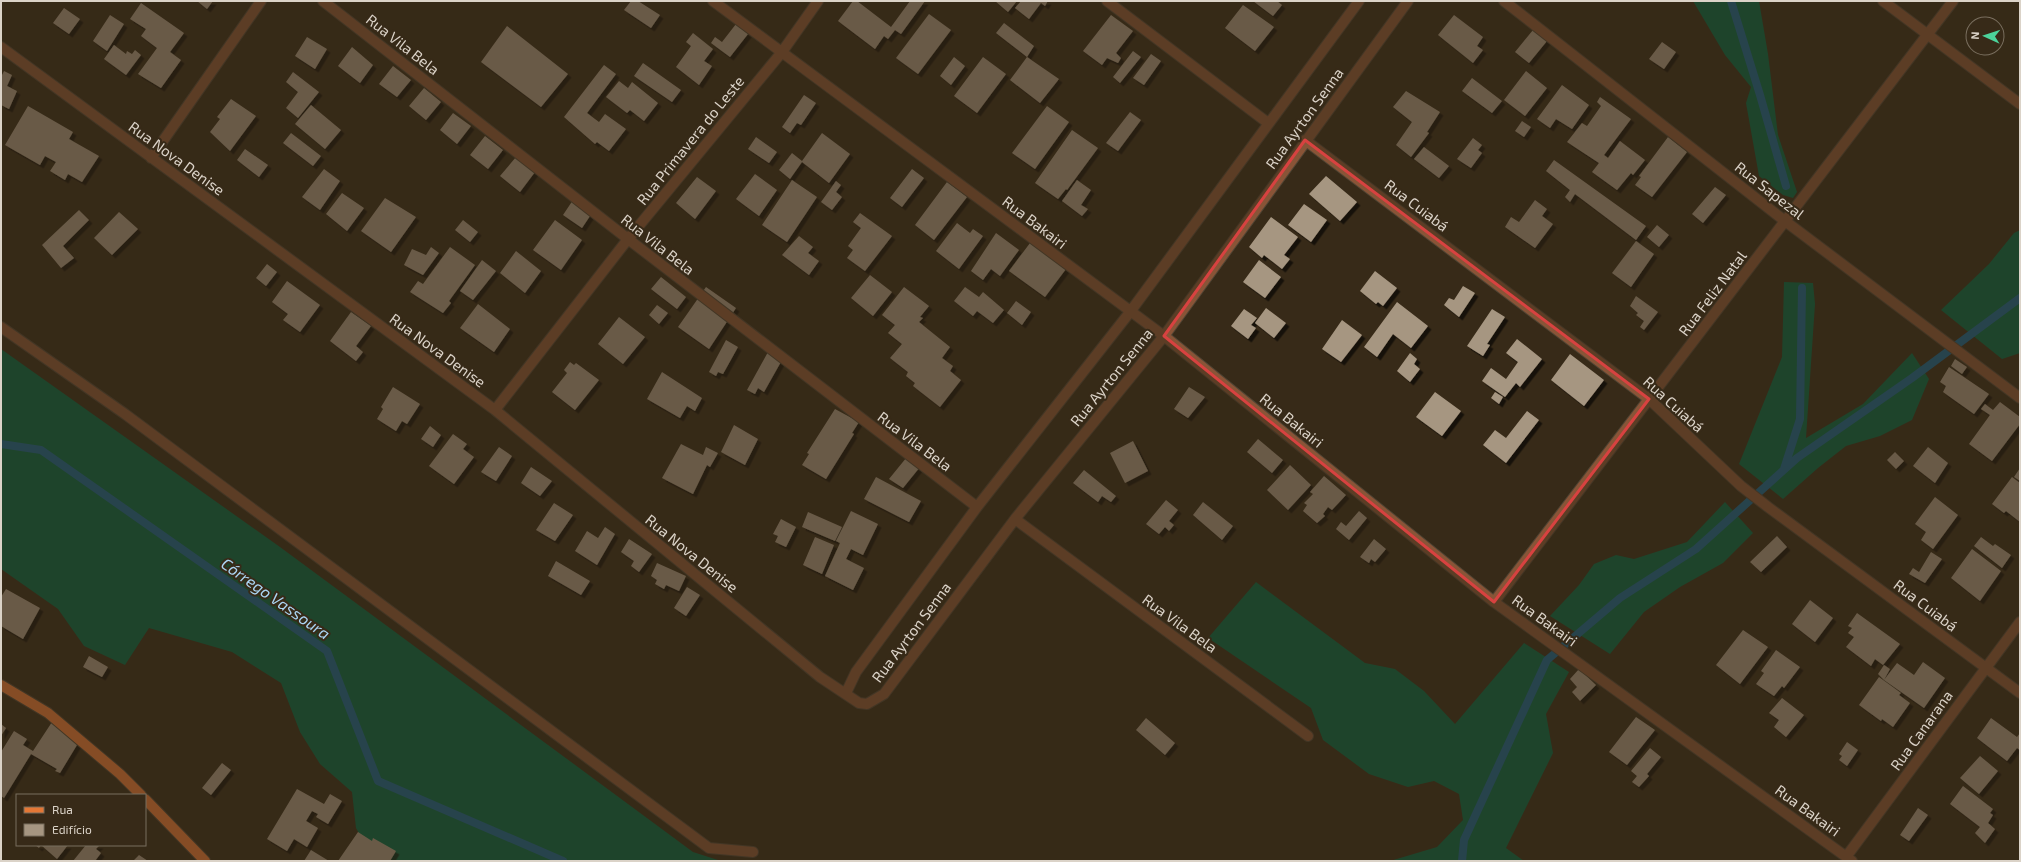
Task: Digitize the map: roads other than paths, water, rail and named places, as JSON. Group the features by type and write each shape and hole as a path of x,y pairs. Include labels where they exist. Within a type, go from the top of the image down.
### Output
{"main road":[{"path":"1,685 48,713 120,774 140,794"},
{"path":"146,801 205,861"}],"street":[{"path":"151,158 261,1"},
{"name":"Rua Vila Bela","path":"323,1 628,240 977,508"},
{"name":"Rua Bakairi","path":"713,1 1164,336 1494,602 1849,859"},
{"name":"Rua Primavera do Leste","path":"495,410 628,240 782,52 818,1"},
{"path":"1107,1 1268,122"},
{"name":"Rua Ayrton Senna","path":"1359,1 1268,122 1130,312 977,508 856,672 846,693 859,703 867,704 884,694 1015,519 1164,336 1305,140 1408,1"},
{"name":"Rua Sapezal","path":"1504,1 1785,221 2020,398"},
{"path":"1883,1 2020,104"},
{"name":"Rua Feliz Natal","path":"1494,602 1953,1"},
{"name":"Rua Nova Denise","path":"1,47 495,410 820,677 846,693"},
{"name":"Rua Cuiabá","path":"1305,140 1649,399 1741,486 1768,507 2020,693"},
{"path":"1,327 125,414 709,848 753,852"},
{"name":"Rua Vila Bela","path":"1015,519 1308,736"},
{"name":"Rua Canarana","path":"1849,859 1985,668 2020,622"}],"waterway":[{"path":"1731,1 1786,186"},
{"path":"1784,469 1800,419 1802,288"},
{"path":"1462,861 1464,840 1547,660 1620,598 1696,549 1797,458 1912,378 2020,298"},
{"name":"Córrego Vassoura","path":"1,444 41,450 327,651 378,781 563,861"}]}
